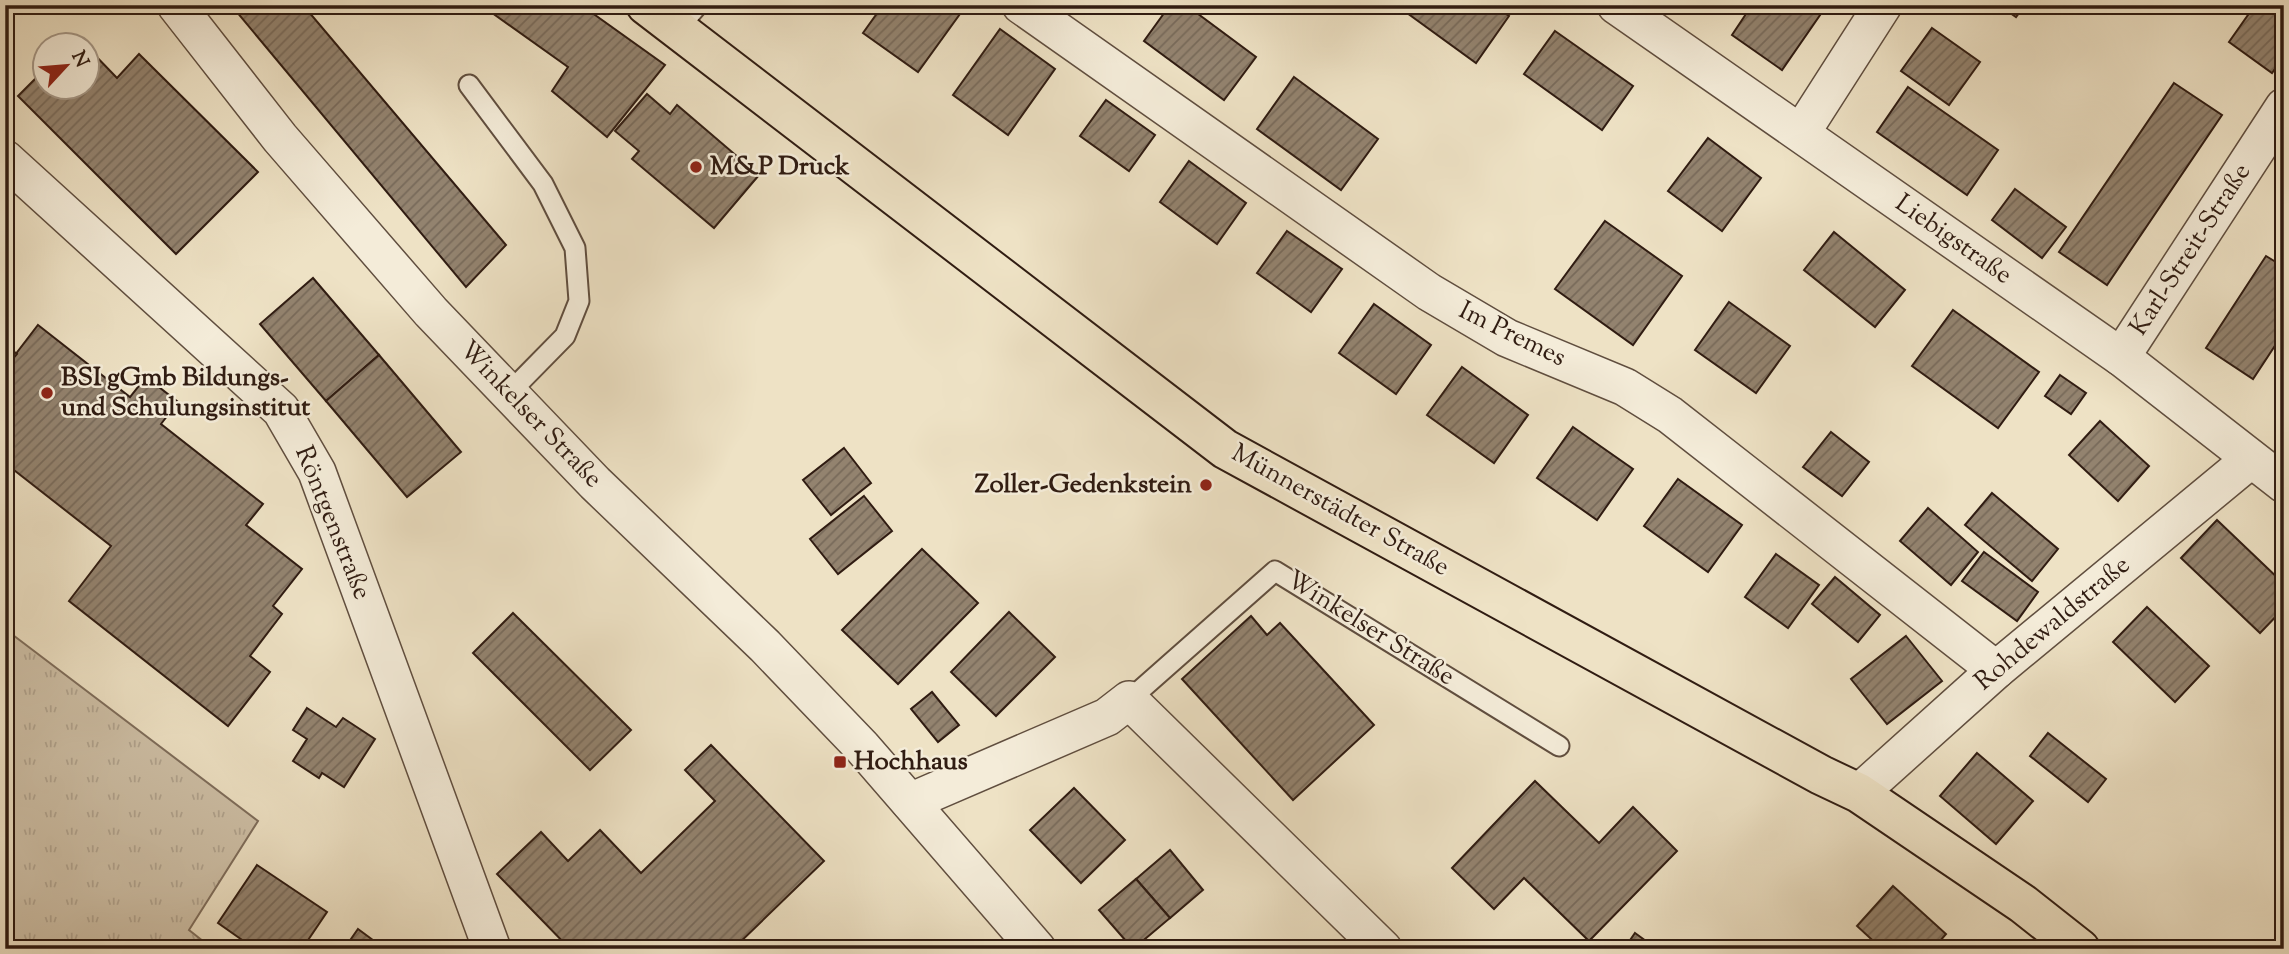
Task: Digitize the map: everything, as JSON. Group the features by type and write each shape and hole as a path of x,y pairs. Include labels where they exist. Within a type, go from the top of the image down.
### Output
{"main road":[{"name":"Münnerstädter Straße","path":"646,5 687,17 1225,449 1858,793 2024,904 2080,949"}],"street":[{"name":"Winkelser Straße","path":"176,5 280,138 431,312 595,483 765,646 862,747 1037,949"},
{"name":"Im Premes","path":"1021,5 1429,292 1507,338 1625,387 1670,415 1996,670"},
{"name":"Liebigstraße","path":"1616,5 2121,357 2284,484"},
{"path":"1801,133 1883,5"},
{"name":"Karl-Streit-Straße","path":"2121,357 2284,107"},
{"name":"Röntgenstraße","path":"5,159 281,410 317,472 492,949"},
{"name":"Rohdewaldstraße","path":"1858,793 1996,670 2250,459"},
{"name":"Winkelser Straße","path":"910,802 1107,717 1129,699"},
{"path":"1129,699 1382,949"}],"lane":[{"path":"469,85 544,184 575,248 579,301 565,336 509,393"},
{"name":"Winkelser Straße","path":"1129,699 1275,570 1559,746"}],"green space":[{"path":"5,629 258,821 189,930 213,949 5,949"}],"building":[{"path":"231,5 303,5 506,245 466,287"},
{"path":"481,5 581,5 665,65 607,137 552,91 568,67"},
{"path":"883,5 965,7 918,72 863,33"},
{"path":"1170,5 1186,5 1256,57 1224,100 1144,41"},
{"path":"1396,5 1494,5 1509,16 1476,63"},
{"path":"1752,5 1827,5 1782,70 1732,35"},
{"path":"1999,5 2025,5 2016,17"},
{"path":"2255,5 2284,5 2284,56 2272,73 2229,42"},
{"path":"1932,28 1980,62 1949,105 1901,71"},
{"path":"1000,29 1055,69 1008,135 953,95"},
{"path":"1555,31 1633,86 1602,130 1524,74"},
{"path":"139,54 258,172 176,254 18,96 32,82 32,102 102,102 102,62 117,78"},
{"path":"1294,77 1378,139 1341,190 1257,129"},
{"path":"2174,83 2222,115 2107,285 2059,252"},
{"path":"1908,87 1998,150 1967,195 1877,132"},
{"name":"M&P Druck","path":"647,94 670,114 677,105 759,175 714,228 632,159 639,151 615,131"},
{"path":"1106,100 1155,135 1129,171 1080,136"},
{"path":"1708,138 1761,178 1722,231 1668,191"},
{"path":"1189,161 1246,203 1217,244 1160,202"},
{"path":"2015,189 2066,227 2042,258 1992,220"},
{"path":"1605,221 1682,276 1633,345 1555,289"},
{"path":"1287,231 1342,269 1311,312 1257,273"},
{"path":"1834,232 1905,290 1875,327 1804,270"},
{"path":"2266,256 2284,267 2284,332 2253,379 2206,348"},
{"path":"313,278 379,355 326,401 260,324"},
{"path":"1729,302 1790,346 1756,393 1695,350"},
{"path":"1374,304 1431,345 1396,394 1339,353"},
{"path":"1953,310 2039,372 1998,428 1912,366"},
{"path":"38,325 130,397 146,377 178,402 161,424 263,504 246,525 302,569 273,606 282,614 250,656 270,672 228,726 69,601 111,546 5,463 5,368"},
{"path":"5,345 17,354 5,368"},
{"path":"379,355 461,452 407,497 326,401"},
{"path":"1462,367 1528,415 1494,463 1427,415"},
{"path":"2060,375 2086,393 2071,414 2045,396"},
{"path":"2100,421 2149,466 2118,501 2069,455"},
{"path":"1573,427 1633,469 1597,520 1537,478"},
{"path":"1831,432 1869,462 1842,496 1803,467"},
{"path":"844,448 871,483 831,515 803,480"},
{"path":"1678,479 1742,525 1708,572 1644,526"},
{"path":"1992,493 2058,549 2032,581 1965,525"},
{"path":"864,496 892,531 838,574 810,539"},
{"path":"1928,508 1978,552 1951,585 1900,541"},
{"path":"2217,520 2284,584 2284,608 2260,633 2181,558"},
{"path":"922,549 978,603 898,684 842,630"},
{"path":"1984,552 2038,592 2017,621 1962,581"},
{"path":"1776,554 1819,585 1788,628 1745,597"},
{"path":"1835,577 1880,615 1858,642 1812,604"},
{"path":"2147,607 2209,666 2175,702 2113,642"},
{"path":"1009,612 1055,657 996,716 951,672"},
{"path":"513,613 631,730 590,770 473,653"},
{"path":"1251,616 1267,635 1280,623 1374,725 1293,800 1182,679"},
{"path":"1906,636 1942,681 1887,724 1851,679"},
{"path":"932,692 959,725 938,742 911,709"},
{"path":"307,708 336,727 343,718 375,739 344,787 322,773 319,778 293,761 307,739 293,730"},
{"path":"2048,733 2106,779 2088,802 2030,756"},
{"path":"711,745 824,861 733,949 570,949 497,874 541,832 568,861 600,830 641,873 715,801 685,770"},
{"path":"1977,753 2033,801 1996,844 1940,796"},
{"path":"1535,781 1599,843 1633,807 1677,851 1589,941 1524,878 1494,909 1452,868"},
{"path":"1074,788 1125,840 1081,883 1030,830"},
{"path":"1170,850 1203,890 1170,918 1136,879"},
{"path":"257,865 327,912 302,949 255,949 218,923"},
{"path":"1136,879 1170,918 1133,949 1099,910"},
{"path":"1893,886 1946,934 1933,949 1882,949 1857,926"},
{"path":"358,929 385,949 344,949"},
{"path":"1635,933 1657,949 1624,949"}],"place":[{"name":"M&P Druck","path":"696,167"},
{"name":"BSI gGmb Bildungs- und Schulungsinstitut","path":"47,393"},
{"name":"Zoller-Gedenkstein","path":"1206,485"},
{"name":"Hochhaus","path":"840,762"}]}
